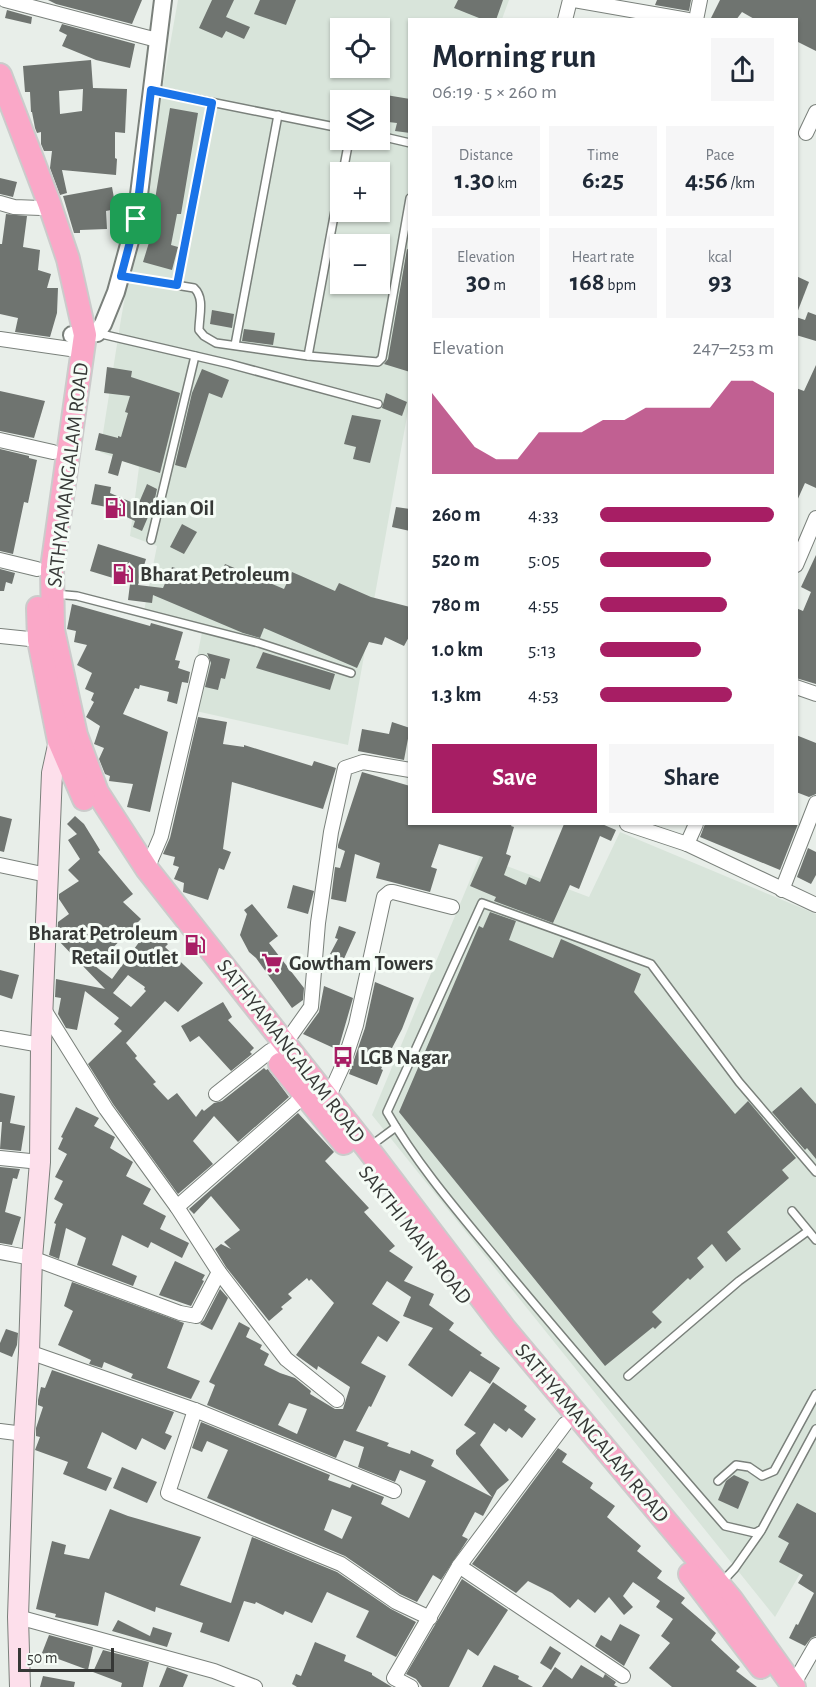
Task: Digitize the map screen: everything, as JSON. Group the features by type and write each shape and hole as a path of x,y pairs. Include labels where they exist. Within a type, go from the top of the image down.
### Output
{"highway":[{"name":"SATHYAMANGALAM ROAD","path":"0,75 68,259 82,341 52,568 53,630 67,738 97,792 147,869 277,1048 328,1098 548,1382 719,1585 788,1686"},
{"name":"SAKTHI MAIN ROAD","path":"0,106 41,208 82,341 53,452 37,569 39,640 86,801 139,883 277,1048 304,1095 358,1160 538,1394 788,1686"}],"main road":[{"path":"20,1687 18,1617 24,1434 30,1352 32,1258 40,1162 40,1045 52,773 67,738"}],"street":[{"path":"5,0 157,40"},
{"path":"0,339 82,341 103,324 116,292 136,219 163,0"},
{"path":"566,18 570,0"},
{"path":"574,0 677,18"},
{"path":"696,18 700,0"},
{"path":"806,133 816,112"},
{"path":"0,203 14,207 41,208"},
{"path":"0,440 53,452"},
{"path":"798,525 813,524 798,560"},
{"path":"0,560 37,569"},
{"path":"0,636 39,640"},
{"path":"147,869 161,836 202,662"},
{"path":"798,688 816,694"},
{"path":"216,1094 277,1048 311,1007 318,923 331,832 345,768 363,762 408,770"},
{"path":"782,890 816,803"},
{"path":"630,825 687,844 816,905"},
{"path":"687,844 696,825"},
{"path":"0,865 47,875"},
{"path":"328,1098 343,1065 356,1025 384,897 393,892 452,907"},
{"path":"42,1006 106,1109 177,1207 219,1272 286,1359 337,1400"},
{"path":"0,1038 40,1045"},
{"path":"177,1207 304,1095"},
{"path":"0,1158 40,1162"},
{"path":"0,1252 32,1258 180,1313 196,1316 219,1272"},
{"path":"30,1352 195,1410 394,1491"},
{"path":"195,1410 168,1493 340,1564 396,1602 430,1618"},
{"path":"411,1687 394,1678 459,1566 565,1424"},
{"path":"0,1431 24,1434"},
{"path":"459,1566 623,1676"},
{"path":"18,1617 214,1671 255,1687"},
{"path":"788,1686 816,1645"}],"lane":[{"path":"151,90 330,126"},
{"path":"177,285 212,103"},
{"path":"235,345 278,115"},
{"path":"390,138 408,143"},
{"path":"121,276 194,288 201,301 199,330 216,343 308,356 378,362 382,358 408,209"},
{"path":"308,356 333,222"},
{"path":"82,341 195,356 378,404"},
{"path":"152,540 195,356"},
{"path":"52,593 77,596 259,643 351,673"},
{"path":"759,1531 725,1526 580,1359 472,1229 404,1141 387,1112 482,903 651,964 739,1082 816,1172"},
{"path":"368,1149 396,1127"},
{"path":"792,1211 816,1240"},
{"path":"628,1376 739,1281 808,1231"},
{"path":"718,1481 736,1465 749,1467 762,1476 774,1471 816,1394"},
{"path":"719,1585 735,1568 759,1531 816,1429"}],"shaded area":[{"path":"178,0 509,0 502,18 408,18 408,411 348,745 187,709 202,632 143,616 157,546 130,536 139,467 100,452 121,319"},
{"path":"620,832 816,914 816,1546 775,1617 372,1115 480,856 589,897"}],"building":[{"path":"48,0 142,0 132,24"},
{"path":"212,0 234,0 226,17 250,27 244,39 226,31 222,38 199,28"},
{"path":"260,0 296,0 286,25 254,14"},
{"path":"458,0 503,0 497,18 479,18 454,8"},
{"path":"657,0 691,0 689,11 655,5"},
{"path":"720,0 816,0 816,51 798,42 798,18 752,18 742,12 738,18 711,18"},
{"path":"7,10 32,17 31,24 5,18"},
{"path":"62,24 135,44 130,68 96,60 62,46 67,35 59,31"},
{"path":"91,60 93,88 127,89 125,133 115,132 116,175 62,170 67,193 60,195 50,168 52,151 44,151 41,144 41,132 37,133 35,128 30,92 25,92 23,66","holes":["83,89 82,111 60,114 59,91"]},
{"path":"390,96 408,99 408,133 395,131 397,123 390,122"},
{"path":"170,108 198,113 181,214 177,214 171,245 178,247 172,270 143,262 151,236 149,236"},
{"path":"0,178 17,182 13,197 0,194"},
{"path":"112,187 116,209 106,211 107,229 80,230 80,233 74,233 63,196"},
{"path":"6,214 27,216 23,247 40,250 38,270 51,274 47,288 58,288 57,313 50,337 15,332 18,318 0,314 0,244 2,244"},
{"path":"407,249 408,371 384,364 388,359"},
{"path":"798,277 809,282 798,310"},
{"path":"212,310 234,314 232,328 210,324"},
{"path":"808,312 816,315 816,341 798,336 798,318 805,320"},
{"path":"244,329 275,333 273,345 242,341"},
{"path":"816,365 816,488 805,483 798,499 798,389 804,391"},
{"path":"107,367 132,371 131,377 180,393 160,473 122,461 118,476 108,473 113,454 95,450 99,433 121,437 128,413 125,412 130,396 104,393"},
{"path":"202,369 229,380 222,398 209,393 186,468 175,465 192,393"},
{"path":"0,391 45,401 34,438 0,431"},
{"path":"386,393 407,402 402,416 382,408"},
{"path":"352,415 381,420 370,463 353,459 356,447 344,444"},
{"path":"0,449 37,460 28,503 24,502 13,554 0,551"},
{"path":"95,484 111,487 110,493 138,505 147,484 157,489 154,503 142,531 133,527 135,521 116,512 117,509 91,504"},
{"path":"396,507 408,509 408,531 392,527"},
{"path":"182,524 197,532 184,554 170,547"},
{"path":"98,544 146,559 138,585 163,588 172,567 218,581 225,564 284,589 292,572 335,591 339,583 371,597 408,606 408,639 404,646 385,637 382,645 369,642 357,668 264,628 260,638 243,633 153,595 152,603 128,600 130,584 136,585 90,571"},
{"path":"816,555 816,684 798,679 798,609 803,611 811,592 801,587"},
{"path":"0,569 15,573 12,584 6,582 4,591 0,591"},
{"path":"72,604 150,626 151,623 183,632 175,660 180,661 178,668 190,672 188,683 182,682 177,704 167,701 169,692 140,685 139,689 135,688 123,714 168,732 150,812 127,807 133,784 109,781 110,776 105,774 99,759 104,748 94,744 100,726 86,717 94,702 91,700 94,693 85,689 92,673 77,665 87,645 74,642 76,631 67,629"},
{"path":"263,652 335,674 330,690 256,668"},
{"path":"207,653 230,659 225,679 221,678 218,690 205,687 211,663"},
{"path":"198,717 227,722 223,744 244,747 244,745 312,766 314,761 336,768 323,809 232,782 223,849 231,852 224,870 219,868 208,900 183,892 184,883 174,879 179,867 173,865 175,857 163,854 170,838"},
{"path":"392,722 408,727 404,760 358,751 362,729 389,734"},
{"path":"798,736 816,743 816,794 809,797 798,793"},
{"path":"362,772 408,785 408,825 512,825 514,827 506,854 511,856 504,875 526,885 529,877 540,882 564,825 604,825 616,830 611,841 600,836 579,889 570,885 553,923 494,901 496,897 470,886 483,857 439,844 431,867 437,869 430,892 376,878 380,863 355,854 346,902 331,899 335,867 340,868 345,851 338,848"},
{"path":"0,816 12,819 4,852 0,851"},
{"path":"75,816 84,824 100,850 98,852 133,894 123,902 141,919 95,966 112,979 148,930 168,944 165,947 203,983 178,1012 165,1001 126,1043 137,1056 135,1058 156,1082 153,1084 168,1100 177,1093 196,1117 202,1109 204,1111 214,1103 222,1101 264,1068 268,1069 289,1097 238,1142 214,1116 193,1141 213,1164 178,1194 113,1104 88,1064 122,1031 114,1024 119,1018 85,991 77,1030 66,1028 58,1014 61,998 55,997 56,979 105,989 57,939 58,922 69,914 59,899 59,894 79,881 68,870 80,859 68,840 77,834 67,824","holes":["128,975 145,987 146,991 131,1007 113,993"]},
{"path":"705,825 798,825 780,870 700,837"},
{"path":"808,848 816,852 816,875 811,884 797,877"},
{"path":"293,885 314,891 308,914 287,908"},
{"name":"Gowtham Towers","path":"252,904 278,936 269,943 304,988 303,1000 292,1008 256,958 249,952 240,935 247,914 244,910"},
{"path":"490,912 516,921 509,940 553,958 561,939 641,974 634,992 735,1114 748,1101 796,1158 782,1170 789,1178 727,1232 741,1249 726,1262 712,1244 697,1258 704,1267 690,1280 688,1278 652,1312 662,1322 605,1366 399,1112 479,926 483,928"},
{"path":"339,926 356,932 343,961 330,954 338,939 335,938"},
{"path":"0,970 19,975 12,999 0,995"},
{"path":"375,982 414,998 402,1029 381,1069 383,1070 377,1085 349,1074 365,1028"},
{"path":"324,986 353,998 338,1050 303,1034 319,1012"},
{"path":"223,1002 232,1017 228,1020 254,1048 250,1052 252,1054 231,1071 199,1036 190,1042 181,1026"},
{"path":"801,1087 816,1104 816,1159 807,1148 805,1150 772,1112"},
{"path":"0,1093 15,1096 10,1123 25,1126 21,1151 0,1149 2,1122 0,1122"},
{"path":"76,1107 99,1118 94,1126 115,1137 110,1148 133,1162 126,1176 151,1189 143,1204 166,1216 160,1229 189,1243 182,1258 151,1242 148,1248 122,1235 112,1265 137,1276 133,1286 77,1265 86,1238 66,1228 59,1259 49,1255 56,1224 54,1223 63,1204 54,1199 63,1181 55,1177 67,1154 58,1149 63,1138 61,1137"},
{"path":"298,1113 334,1152 325,1161 369,1208 364,1212 395,1246 389,1251 413,1267 404,1281 434,1294 429,1305 454,1323 449,1330 500,1368 490,1384 470,1371 452,1397 408,1365 433,1328 403,1316 411,1297 387,1281 372,1304 400,1322 387,1342 378,1336 361,1363 386,1376 356,1431 389,1443 387,1446 410,1454 411,1450 434,1460 431,1466 492,1497 456,1454 456,1450 476,1433 464,1425 493,1382 527,1406 524,1410 536,1419 522,1438 509,1428 506,1432 494,1423 480,1445 509,1480 497,1490 483,1516 475,1512 462,1536 468,1539 441,1580 433,1575 417,1602 400,1594 345,1556 207,1498 228,1450 207,1441 202,1452 192,1448 201,1422 330,1475 328,1480 350,1488 352,1484 384,1497 381,1504 409,1518 426,1481 400,1470 395,1482 358,1467 364,1447 344,1440 336,1458 207,1405 215,1385 209,1382 239,1322 250,1328 246,1337 262,1345 260,1349 269,1354 264,1365 295,1378 311,1391 310,1394 335,1409 343,1409 350,1387 318,1366 317,1370 296,1355 334,1303 311,1279 309,1281 307,1278 288,1294 292,1298 269,1321 226,1267 215,1249 221,1244 231,1249 224,1242 240,1230 211,1196 194,1214 189,1209","holes":["289,1403 307,1409 297,1434 278,1425","332,1509 352,1517 342,1539 324,1530"]},
{"path":"0,1167 20,1169 17,1179 13,1178 5,1212 21,1217 12,1245 0,1243"},
{"path":"175,1261 205,1275 191,1306 159,1295"},
{"path":"72,1282 184,1323 167,1368 200,1381 191,1399 131,1378 133,1374 104,1362 102,1368 89,1364 91,1360 58,1345 73,1311 64,1306"},
{"path":"220,1289 228,1298 212,1330 200,1324"},
{"path":"6,1329 18,1333 17,1345 12,1357 0,1352 0,1343"},
{"path":"52,1370 174,1412 165,1433 172,1436 165,1450 142,1438 136,1450 102,1432 87,1468 112,1478 106,1491 63,1474 68,1462 35,1450 40,1437 36,1436 36,1428 43,1407 38,1405 38,1400 41,1387 45,1388"},
{"path":"558,1448 567,1454 562,1462 593,1483 590,1488 615,1506 607,1517 641,1546 637,1551 662,1571 657,1578 685,1598 681,1603 716,1633 711,1640 740,1667 736,1671 757,1687 672,1687 649,1668 670,1643 661,1636 673,1619 656,1607 660,1601 633,1582 623,1596 633,1607 624,1615 609,1597 595,1613 578,1599 570,1608 552,1593 528,1581 516,1593 472,1564"},
{"path":"122,1467 157,1482 147,1503 113,1488"},
{"path":"734,1475 749,1482 738,1509 718,1500 726,1481"},
{"path":"797,1503 816,1513 816,1636 811,1638 805,1646 789,1638 814,1593 798,1583 803,1575 779,1562 789,1543 778,1537"},
{"path":"110,1509 201,1537 180,1585 231,1603 252,1537 337,1572 391,1609 416,1622 396,1657 356,1637 369,1611 327,1592 312,1623 285,1611 283,1615 256,1602 255,1604 244,1601 229,1642 200,1632 203,1623 156,1607 155,1612 105,1592 98,1626 55,1617 56,1614 36,1609 52,1541 66,1545 64,1554 89,1559"},
{"path":"462,1579 508,1610 478,1656 468,1649 449,1687 422,1687 416,1679 406,1674"},
{"path":"118,1620 150,1636 153,1627 172,1633 167,1647 112,1631"},
{"path":"620,1624 640,1635 624,1666 595,1646 601,1635 611,1641"},
{"path":"49,1635 93,1647 88,1670 42,1653"},
{"path":"315,1642 346,1655 344,1661 372,1673 392,1687 297,1687 292,1684 296,1674 301,1676"},
{"path":"550,1646 561,1653 551,1670 540,1663"},
{"path":"103,1650 149,1662 143,1687 121,1687 122,1683 93,1672"},
{"path":"494,1665 519,1676 518,1679 533,1687 482,1687"},
{"path":"581,1665 603,1678 605,1674 616,1682 614,1685 618,1687 542,1687 555,1667 572,1679"},
{"path":"167,1667 188,1675 183,1687 159,1687"},
{"path":"43,1676 75,1682 74,1687 40,1687"}],"place":[{"name":"Indian Oil","path":"115,508"},
{"name":"Bharat Petroleum","path":"123,574"},
{"name":"Bharat Petroleum Retail Outlet","path":"195,945"},
{"name":"Gowtham Towers","path":"272,963"},
{"name":"LGB Nagar","path":"343,1057"}],"route":[{"path":"151,90 212,103 177,285 121,276 136,219 151,90"}]}
